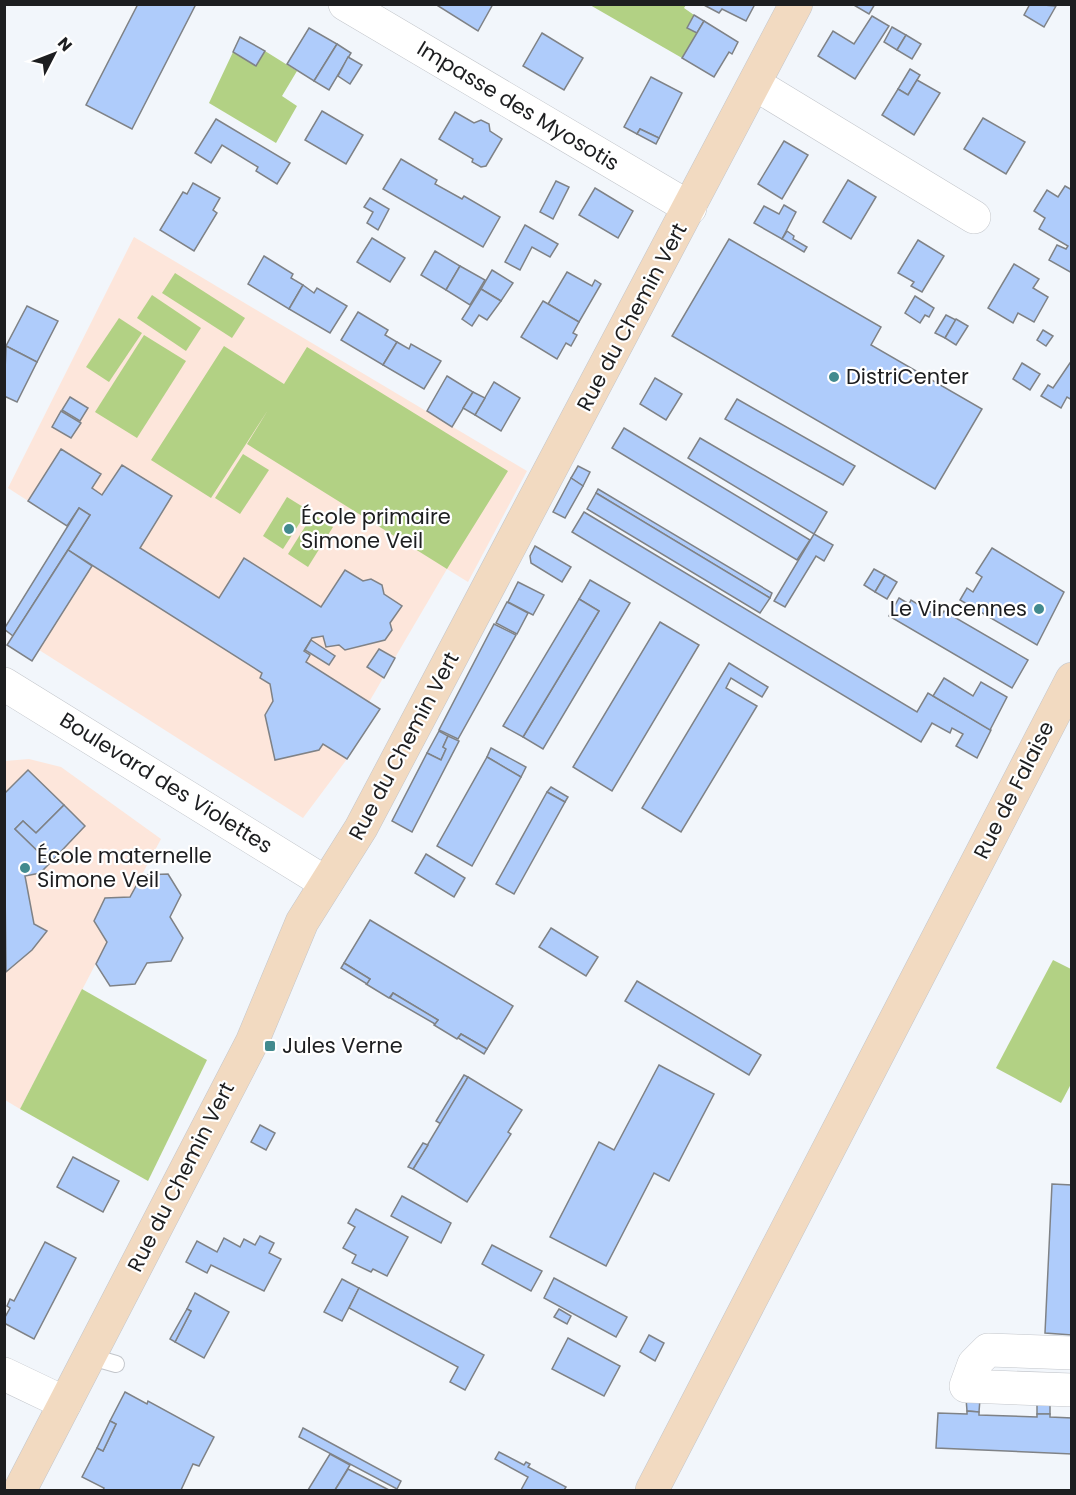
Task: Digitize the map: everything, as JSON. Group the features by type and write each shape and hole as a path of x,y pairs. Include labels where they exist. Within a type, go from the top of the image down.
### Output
{"street":[{"name":"Impasse des Myosotis","path":"345,4 690,208"},
{"name":"Rue du Chemin Vert","path":"20,1491 65,1403 102,1360 252,1042 302,922 361,828 796,4"},
{"path":"755,84 974,217"},
{"name":"Boulevard des Violettes","path":"4,684 326,883"},
{"name":"Rue de Falaise","path":"652,1491 974,868 1067,698"},
{"path":"1071,1353 988,1350 974,1364 966,1386 1071,1390"},
{"path":"4,1374 65,1403"}],"shaded area":[{"name":"École primaire Simone Veil","path":"134,237 527,471 468,582 447,569 369,702 380,709 347,759 303,818 14,634 90,515 79,508 67,526 8,488"},
{"name":"École maternelle Simone Veil","path":"29,759 61,767 161,839 130,897 105,898 94,921 107,942 20,1109 5,1100 5,761"}],"green space":[{"path":"590,5 686,5 684,8 694,15 687,28 697,33 682,58"},
{"path":"265,51 297,71 282,96 297,106 276,143 209,103 233,52 256,65"},
{"path":"175,273 245,318 232,338 162,293"},
{"path":"152,295 201,328 186,351 137,318"},
{"path":"119,318 142,333 109,382 86,367"},
{"path":"144,335 186,361 137,438 95,412"},
{"path":"224,346 284,384 307,347 508,471 447,569 247,444 268,410 211,498 151,460"},
{"path":"243,454 269,470 240,514 215,498"},
{"path":"287,497 308,510 283,549 263,536"},
{"path":"313,514 333,527 308,567 288,554"},
{"path":"1053,960 1071,969 1071,1084 1061,1103 996,1068"},
{"path":"82,989 207,1060 148,1181 20,1109"}],"building":[{"path":"138,4 196,4 132,129 86,105"},
{"path":"435,4 493,4 478,31"},
{"path":"702,4 755,4 746,21 722,9 719,13"},
{"path":"852,4 875,4 869,14"},
{"path":"1030,4 1056,6 1044,27 1024,15"},
{"path":"694,15 704,21 697,33 687,28"},
{"path":"872,16 889,26 855,79 818,56 833,31 854,44"},
{"path":"704,21 738,42 732,54 729,52 714,77 682,58"},
{"path":"892,27 906,35 897,50 884,42"},
{"path":"309,28 337,44 314,81 287,64"},
{"path":"542,33 583,58 564,90 523,66"},
{"path":"906,35 921,44 912,59 897,50"},
{"path":"240,37 265,51 256,66 233,52"},
{"path":"337,44 351,53 329,90 314,81"},
{"path":"348,57 362,65 350,84 338,76"},
{"path":"910,69 920,75 908,95 898,89"},
{"path":"651,77 682,93 659,138 640,129 637,134 624,127"},
{"path":"917,80 940,93 914,135 882,115 898,89 908,95"},
{"path":"322,111 363,135 346,164 305,140"},
{"path":"455,112 474,123 481,120 489,124 490,131 502,139 486,166 481,167 472,162 473,159 439,139"},
{"path":"983,118 1025,142 1006,174 964,149"},
{"path":"216,119 290,163 277,184 256,171 258,167 222,145 211,163 195,153"},
{"path":"640,129 659,138 656,144 637,134"},
{"path":"784,141 808,155 782,199 758,184"},
{"path":"401,159 437,180 435,184 462,199 464,196 500,217 483,247 383,189"},
{"path":"848,180 876,197 851,239 823,222"},
{"path":"556,181 569,187 553,219 540,212"},
{"path":"193,183 220,198 213,210 217,213 194,251 160,230 183,192 187,194"},
{"path":"1065,186 1072,190 1072,273 1049,260 1057,245 1066,249 1068,246 1039,229 1045,218 1034,211 1047,190 1058,197"},
{"path":"595,188 633,211 618,238 579,215"},
{"path":"370,198 389,209 378,230 367,223 373,212 364,207"},
{"path":"784,205 796,212 782,239 754,223 764,206 779,214"},
{"path":"525,225 558,244 550,257 532,247 520,270 505,262"},
{"path":"787,231 794,236 793,239 807,247 804,252 782,239"},
{"path":"372,238 405,258 390,282 357,262"},
{"name":"DistriCenter","path":"729,239 881,327 871,345 982,409 935,489 672,336"},
{"path":"918,240 944,256 922,292 911,286 914,282 898,273"},
{"path":"435,251 460,266 446,290 421,275"},
{"path":"264,256 293,274 291,278 303,285 289,309 248,284"},
{"path":"1014,264 1039,279 1033,288 1048,297 1034,322 1018,313 1013,323 988,308"},
{"path":"460,266 485,280 470,305 446,290"},
{"path":"492,270 513,283 501,301 481,289"},
{"path":"567,272 592,286 595,280 601,284 579,322 548,304"},
{"path":"303,285 314,293 317,288 347,306 330,333 289,309"},
{"path":"481,289 501,301 487,320 479,315 472,326 462,319"},
{"path":"915,296 934,308 929,317 925,315 920,323 905,313"},
{"path":"543,301 579,322 573,333 577,335 571,346 566,343 557,359 521,337"},
{"path":"27,306 58,321 37,362 6,346"},
{"path":"358,312 388,330 385,335 397,342 383,365 341,340"},
{"path":"946,315 956,320 945,338 935,333"},
{"path":"956,319 968,326 956,345 945,338"},
{"path":"1043,330 1053,336 1046,346 1037,340"},
{"path":"397,342 409,349 411,344 441,361 424,389 383,365"},
{"path":"6,346 37,362 17,402 4,396"},
{"path":"1072,360 1072,400 1067,397 1061,408 1041,396 1048,385 1053,388"},
{"path":"1022,363 1040,374 1030,390 1013,379"},
{"path":"447,376 473,392 452,427 427,411"},
{"path":"655,378 682,394 666,420 640,404"},
{"path":"494,382 520,398 501,431 475,415"},
{"path":"473,392 485,398 475,415 463,408"},
{"path":"70,397 88,408 80,421 62,410"},
{"path":"737,399 855,466 843,485 725,419"},
{"path":"61,411 81,423 71,438 52,427"},
{"path":"624,428 810,540 797,560 612,448"},
{"path":"700,438 827,512 814,534 688,458"},
{"path":"61,449 101,474 92,488 102,495 122,465 172,496 140,548 219,598 244,558 321,607 345,570 363,581 371,579 382,585 384,594 402,606 390,623 392,630 385,640 345,650 339,645 326,647 323,636 312,638 304,651 310,655 306,662 380,709 347,759 323,744 319,750 275,760 265,715 273,701 270,684 260,678 262,673 68,550 90,515 79,508 67,526 28,501"},
{"path":"578,466 590,472 583,486 571,478"},
{"path":"571,478 583,486 565,518 553,512"},
{"path":"598,489 772,593 770,598 596,493"},
{"path":"596,493 770,598 760,613 587,509"},
{"path":"79,508 90,515 13,636 4,629"},
{"path":"584,512 917,712 928,693 991,730 977,758 956,746 963,734 952,728 950,733 932,723 921,742 572,532"},
{"path":"814,534 833,545 824,561 816,556 785,607 774,601"},
{"path":"535,546 571,567 562,582 531,563 530,556"},
{"path":"992,548 1064,592 1037,645 960,600 967,588 973,592 982,577 976,573"},
{"path":"68,550 92,566 32,661 7,645"},
{"path":"874,569 885,575 875,592 864,585"},
{"path":"885,575 897,582 887,599 875,592"},
{"path":"590,580 630,603 543,749 523,737 599,611 579,599"},
{"path":"518,582 544,595 533,615 508,602"},
{"path":"899,598 909,604 911,600 940,618 944,611 1028,660 1012,688 889,616"},
{"path":"579,599 599,611 523,737 503,726"},
{"path":"507,602 528,613 517,634 496,623"},
{"path":"660,622 699,645 612,791 573,767"},
{"path":"494,624 516,635 458,739 439,730"},
{"path":"311,640 335,656 329,665 305,650"},
{"path":"379,649 395,658 384,678 367,667"},
{"path":"729,663 768,687 762,697 731,678 726,688 757,706 681,832 642,808"},
{"path":"944,678 973,696 981,682 1007,697 990,730 933,696"},
{"path":"439,731 448,736 441,760 427,753"},
{"path":"448,736 459,741 412,832 392,821 427,753 441,760"},
{"path":"491,748 526,767 521,777 487,757"},
{"path":"487,757 521,777 472,866 437,846"},
{"name":"École maternelle Simone Veil","path":"28,770 64,805 36,833 23,821 15,829 50,863 40,873 25,876 34,924 47,931 32,950 6,972 4,794"},
{"path":"551,787 568,797 565,802 547,792"},
{"path":"547,792 565,802 514,894 496,884"},
{"path":"64,805 85,826 50,863 15,829 23,821 36,833"},
{"path":"426,854 465,878 454,897 415,873"},
{"path":"168,874 181,895 170,917 183,938 171,961 147,963 135,984 110,986 96,964 107,942 94,921 105,898 130,897 142,875"},
{"path":"370,920 513,1006 487,1049 461,1034 457,1039 434,1025 438,1020 393,993 389,998 366,984 370,979 344,963"},
{"path":"551,928 598,957 586,976 539,947"},
{"path":"344,963 370,979 367,984 341,968"},
{"path":"637,981 761,1055 749,1075 625,1001"},
{"path":"393,993 438,1020 435,1024 390,998"},
{"path":"461,1034 487,1049 484,1054 458,1038"},
{"path":"659,1065 714,1094 669,1181 654,1173 606,1266 550,1237 599,1142 614,1150"},
{"path":"464,1075 468,1077 441,1124 436,1121"},
{"path":"468,1077 522,1110 508,1132 511,1134 467,1202 413,1169"},
{"path":"260,1125 275,1133 266,1150 251,1142"},
{"path":"423,1143 428,1145 413,1169 408,1167"},
{"path":"73,1157 119,1181 103,1212 57,1187"},
{"path":"1052,1184 1072,1185 1072,1335 1045,1333"},
{"path":"402,1196 451,1223 441,1243 391,1216"},
{"path":"356,1209 408,1237 387,1276 373,1269 371,1272 352,1263 356,1255 343,1248 355,1227 348,1223"},
{"path":"260,1236 274,1243 269,1253 281,1259 264,1291 211,1265 207,1273 186,1262 197,1241 217,1252 224,1238 240,1247 244,1239 255,1245"},
{"path":"45,1242 76,1258 34,1339 4,1323 4,1319 10,1308 7,1306 10,1299 14,1301"},
{"path":"492,1245 542,1271 531,1291 482,1264"},
{"path":"554,1278 627,1317 616,1337 544,1298"},
{"path":"342,1279 359,1288 342,1321 324,1312"},
{"path":"359,1288 484,1355 465,1390 450,1382 458,1367 349,1308"},
{"path":"195,1293 229,1312 204,1358 175,1342 191,1311 187,1309"},
{"path":"187,1309 191,1311 175,1342 170,1339"},
{"path":"559,1309 571,1316 567,1324 554,1317"},
{"path":"649,1335 664,1343 655,1361 640,1352"},
{"path":"568,1338 620,1366 604,1396 552,1369"},
{"path":"125,1392 147,1404 148,1401 214,1437 199,1466 193,1464 181,1490 103,1490 104,1488 82,1477 97,1448 103,1451 116,1424 110,1421"},
{"path":"966,1398 980,1399 979,1412 967,1411"},
{"path":"1037,1401 1050,1401 1050,1414 1037,1414"},
{"path":"967,1411 979,1412 979,1415 1037,1417 1037,1414 1050,1414 1050,1417 1072,1418 1072,1454 936,1448 938,1413 967,1414"},
{"path":"110,1421 116,1424 103,1451 97,1448"},
{"path":"303,1428 401,1481 397,1489 299,1437"},
{"path":"499,1452 524,1465 526,1462 530,1464 528,1467 566,1487 564,1490 521,1490 528,1477 495,1459"},
{"path":"330,1454 350,1465 335,1490 308,1490"},
{"path":"348,1469 389,1490 335,1490"}],"place":[{"name":"DistriCenter","path":"834,377"},
{"name":"École primaire Simone Veil","path":"289,529"},
{"name":"Le Vincennes","path":"1039,609"},
{"name":"École maternelle Simone Veil","path":"25,868"},
{"name":"Jules Verne","path":"270,1046"}]}
